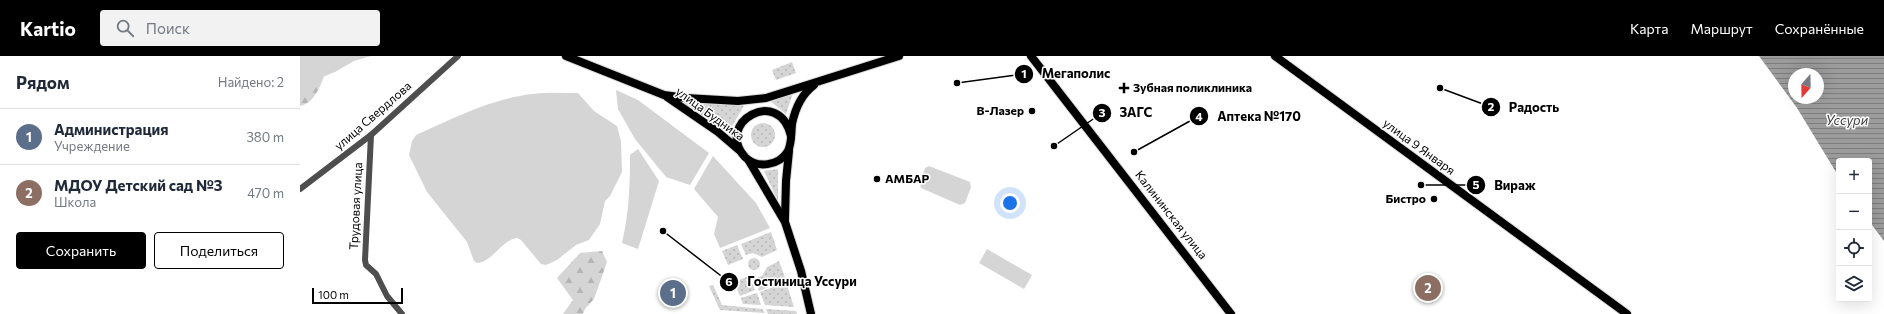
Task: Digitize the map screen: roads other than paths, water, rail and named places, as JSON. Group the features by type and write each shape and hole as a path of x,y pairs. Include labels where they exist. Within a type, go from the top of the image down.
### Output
{"main road":[{"path":"566,56 664,95 686,98 738,101 770,96 816,83 899,56"},
{"name":"Калининская улица","path":"1031,56 1232,314"},
{"name":"улица 9 Января","path":"1275,56 1627,314"},
{"path":"785,222 786,181 792,125 799,104 808,89 816,83"},
{"name":"улица Будника","path":"664,95 718,132 741,152"},
{"path":"761,111 770,96"},
{"path":"738,101 761,111"},
{"path":"790,146 781,159 773,163 760,164 747,159 741,152 737,135 740,126 748,116 761,111 769,111 778,114 784,120 789,127 791,136"},
{"name":"улица Будника","path":"747,159 785,222 801,272 811,314"}],"street":[{"name":"улица Свердлова","path":"300,190 371,135 458,56"},
{"name":"Трудовая улица","path":"371,135 365,260 366,265 376,274 387,296 402,314"}],"water":[{"name":"Уссури","path":"1759,56 1884,56 1884,241 1872,225 1872,158 1836,158 1836,172 1794,104 1824,104 1824,68 1788,68 1788,96"}],"place":[{"name":"Мегаполис","path":"957,83"},
{"name":"Зубная поликлиника","path":"1124,88"},
{"name":"Радость","path":"1440,88"},
{"name":"В-Лазер","path":"1032,111"},
{"name":"ЗАГС","path":"1054,146"},
{"name":"Аптека №170","path":"1134,152"},
{"name":"АМБАР","path":"877,179"},
{"name":"Вираж","path":"1421,185"},
{"name":"Бистро","path":"1434,199"},
{"name":"Гостиница Уссури","path":"663,231"},
{"name":"МДОУ Детский сад №3","path":"1428,288"},
{"name":"Администрация","path":"673,293"}]}
